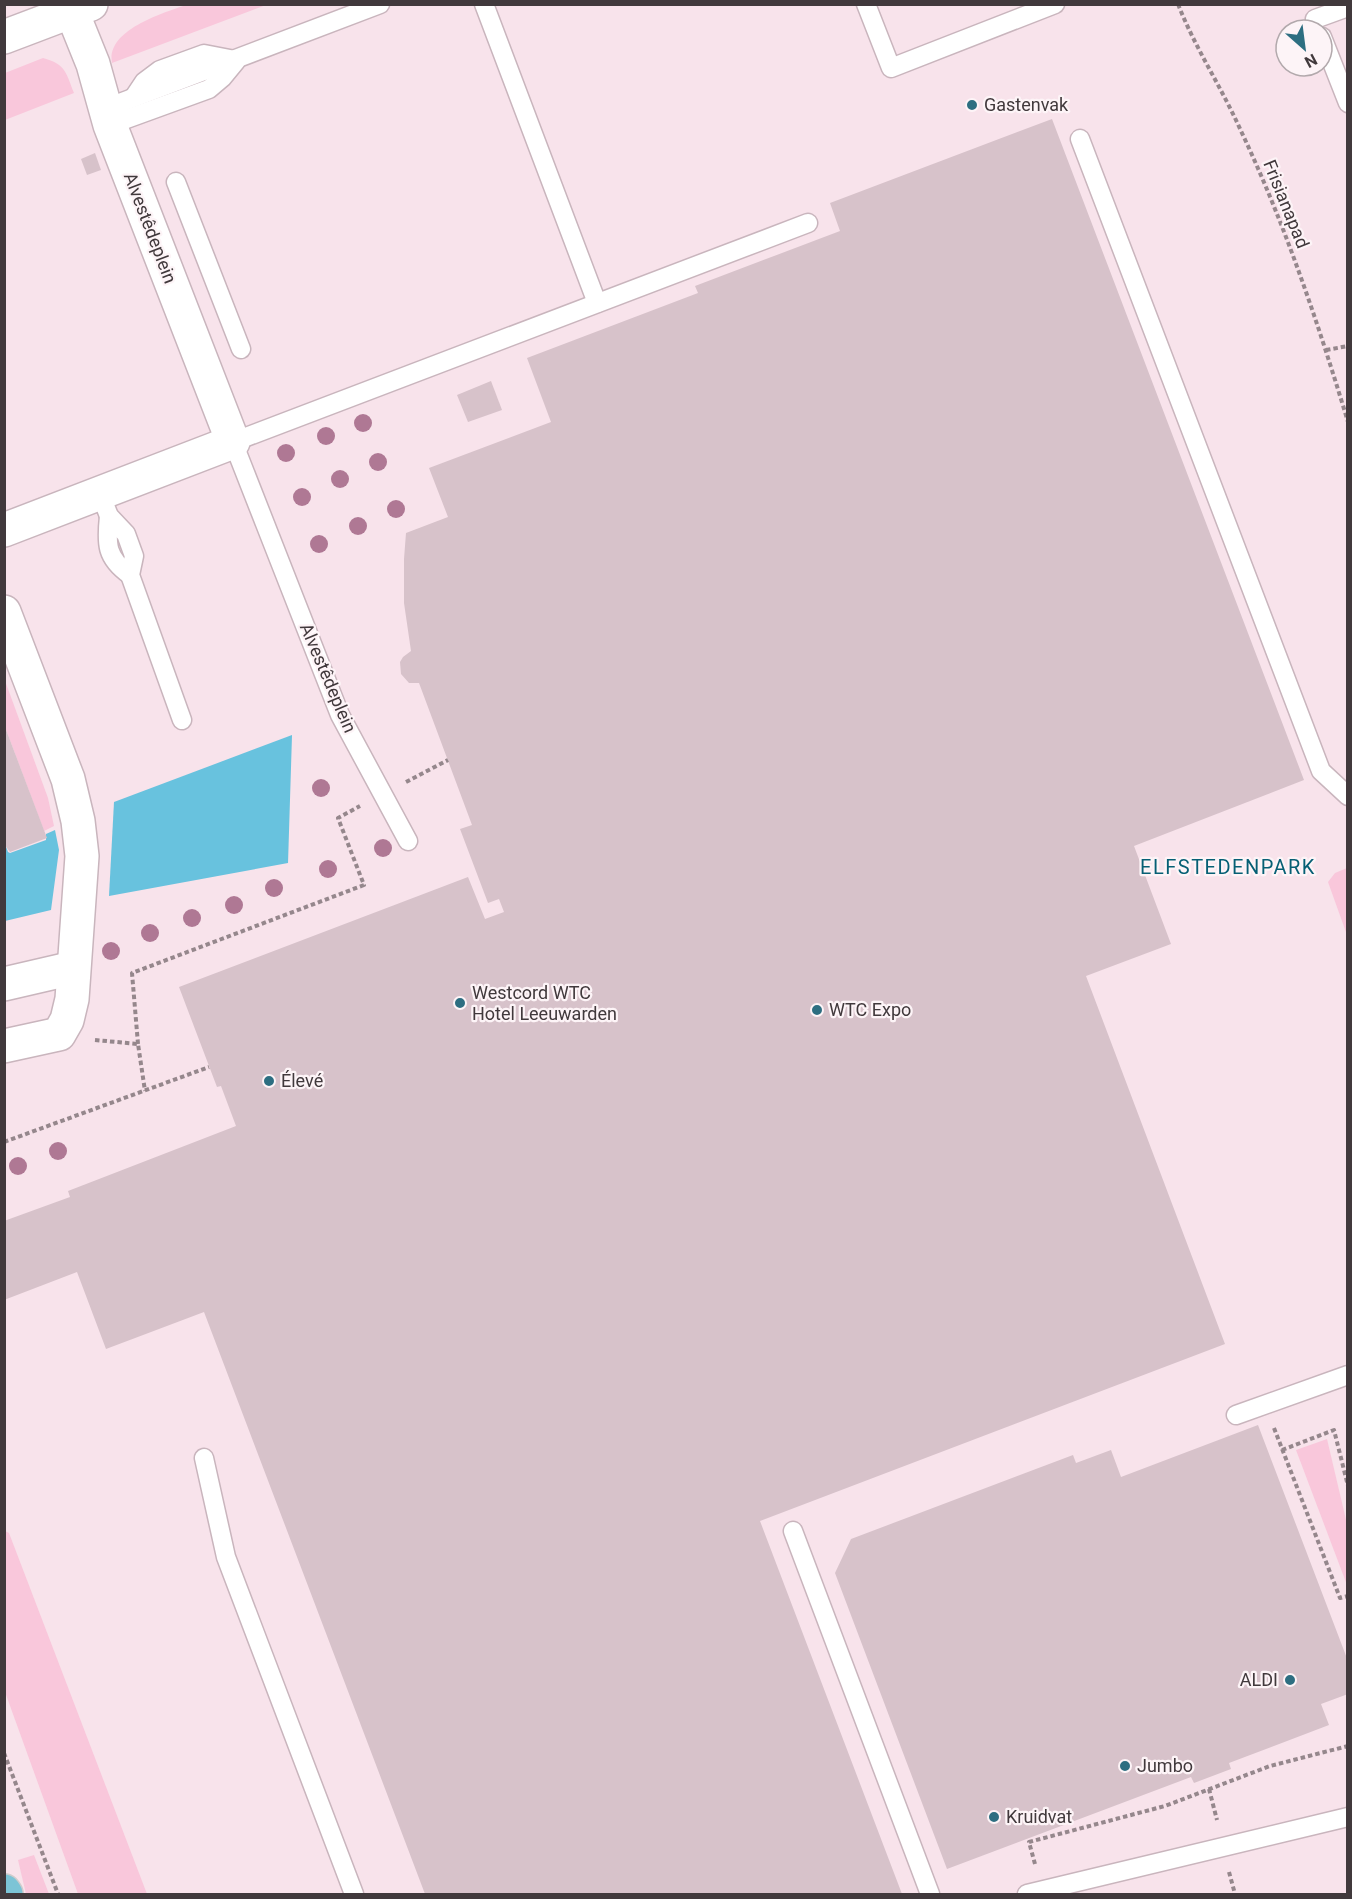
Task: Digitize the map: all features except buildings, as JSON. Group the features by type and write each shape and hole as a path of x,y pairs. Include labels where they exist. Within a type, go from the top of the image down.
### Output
{"street":[{"path":"4,37 82,8"},
{"name":"Alvestêdeplein","path":"82,8 93,64 116,111 233,442"},
{"path":"4,530 104,505 233,442"},
{"path":"4,612 68,779 78,821 82,856 72,999 68,1020 59,1034 4,1046"},
{"path":"4,984 73,968"}],"lane":[{"path":"116,111 209,89 237,60 380,4"},
{"path":"484,4 597,303"},
{"path":"866,4 891,68 1055,4"},
{"path":"1315,18 1347,7"},
{"path":"116,111 144,82 160,70 204,54 237,60"},
{"path":"1334,69 1347,103"},
{"path":"1080,139 1321,771 1347,796"},
{"path":"176,182 241,349"},
{"path":"233,442 808,223"},
{"name":"Alvestêdeplein","path":"233,442 340,715 408,842"},
{"path":"104,505 126,534 134,556 130,575 182,720"},
{"path":"1236,1415 1347,1375"},
{"path":"204,1458 226,1557 354,1894"},
{"path":"793,1531 930,1894"},
{"path":"1034,1893 1347,1817"}],"path":[{"name":"Frisianapad","path":"1178,4 1241,130 1274,209 1326,350 1347,422"},
{"path":"1326,350 1347,346"},
{"path":"145,1091 138,1044 132,973 364,885 338,818 448,760"},
{"path":"59,1034 138,1044"},
{"path":"4,1142 209,1067"},
{"path":"1265,1405 1340,1598 1347,1596"},
{"path":"1282,1450 1334,1430 1347,1486"},
{"path":"1034,1893 1029,1842 1165,1806 1270,1766 1347,1746"},
{"path":"4,1753 58,1894"},
{"path":"1209,1789 1217,1821"},
{"path":"1227,1862 1235,1894"}],"shaded area":[{"path":"186,5 266,5 112,63 113,51 118,41 127,32 151,18"},
{"path":"43,58 61,66 74,93 5,120 5,73"},
{"path":"4,678 48,798 54,826 44,831 5,727"},
{"path":"1348,868 1347,935 1328,882 1335,873"},
{"path":"1327,1439 1347,1524 1347,1585 1296,1450"},
{"path":"5,1531 9,1533 147,1894 78,1894 5,1692"},
{"path":"34,1855 49,1894 26,1894 18,1860"}],"water":[{"path":"292,735 288,863 109,896 114,802"},
{"path":"55,830 59,850 51,910 5,921 5,844 10,853 46,840 46,834"}],"place":[{"name":"Gastenvak","path":"972,105"},
{"name":"Westcord WTC Hotel Leeuwarden","path":"460,1003"},
{"name":"WTC Expo","path":"817,1010"},
{"name":"Élevé","path":"269,1081"},
{"name":"ALDI","path":"1290,1680"},
{"name":"Jumbo","path":"1125,1766"},
{"name":"Kruidvat","path":"994,1817"}],"district":[{"name":"ELFSTEDENPARK","path":"1228,867"}]}
